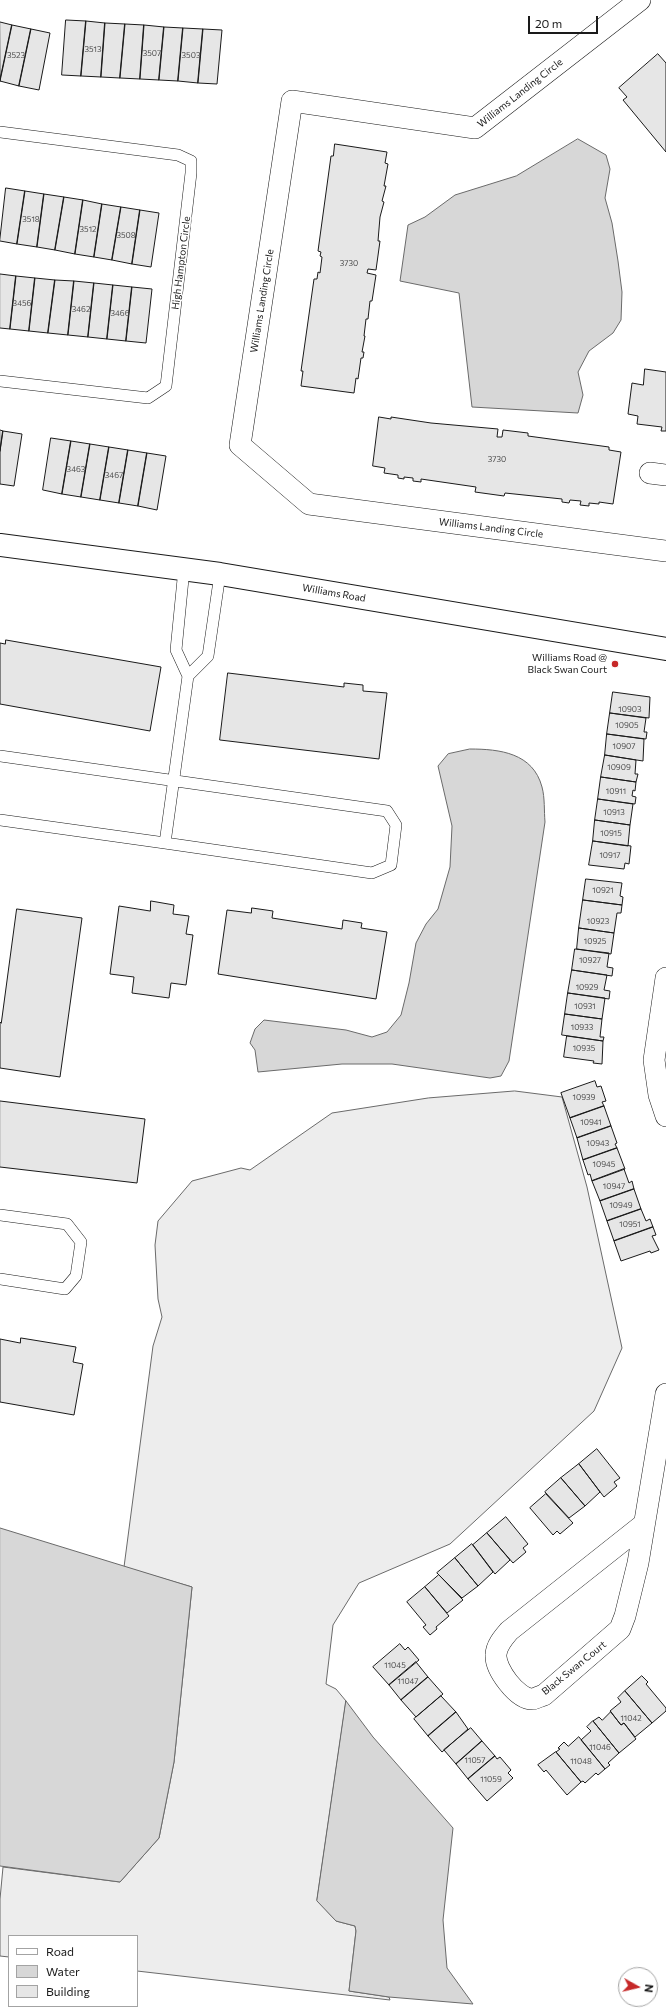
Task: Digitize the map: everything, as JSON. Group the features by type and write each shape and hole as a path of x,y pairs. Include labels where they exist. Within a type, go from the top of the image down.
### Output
{"street":[{"name":"Williams Landing Circle","path":"640,0 475,128 292,101 240,445 309,504 666,551"},
{"name":"Williams Road","path":"0,545 220,574 666,649"},
{"path":"666,978 654,1060 659,1095 666,1116"},
{"name":"Black Swan Court","path":"644,1524 509,1631 498,1644 496,1656 501,1673 512,1687 522,1696 532,1699 544,1695 620,1629 625,1616 638,1563 666,1394"}],"lane":[{"name":"High Hampton Circle","path":"0,132 178,155 191,161 191,173 166,386 148,398 0,381"},
{"path":"165,843 188,676 176,650 184,569"},
{"path":"188,676 208,656 220,574"},
{"path":"0,756 174,782 387,811 396,825 391,865 372,873 0,820"},
{"path":"0,1215 67,1224 81,1242 76,1276 65,1290 0,1279"}],"shaded area":[{"path":"515,1091 562,1097 587,1187 622,1348 594,1411 450,1544 359,1583 333,1625 326,1684 336,1689 346,1701 317,1900 336,1921 355,1926 356,1931 349,1991 389,1997 390,2000 138,1971 138,1935 8,1935 8,1957 0,1956 0,1899 3,1867 120,1882 159,1838 174,1762 192,1587 124,1567 153,1346 162,1317 158,1299 155,1245 158,1221 192,1181 241,1168 250,1170 332,1113 428,1098"}],"water":[{"path":"578,139 606,155 610,169 605,198 612,223 618,261 622,292 621,320 613,333 589,351 578,372 583,395 578,413 472,407 459,293 400,281 408,225 425,217 455,195 516,176"},
{"path":"470,749 504,752 523,760 538,776 544,796 545,822 509,1061 501,1076 490,1078 392,1064 342,1064 258,1072 255,1050 250,1043 255,1029 264,1020 346,1030 372,1037 387,1032 401,1015 409,983 416,943 426,924 438,909 450,867 452,826 438,766 448,754"},
{"path":"0,1528 192,1587 174,1762 159,1838 120,1882 0,1866"},
{"path":"346,1701 373,1737 453,1828 443,1920 447,1968 473,2004 389,1997 349,1991 356,1931 355,1926 336,1921 317,1901"}],"building":[{"path":"66,20 86,21 81,76 62,75"},
{"path":"86,21 105,23 101,77 81,76"},
{"path":"0,22 12,25 0,81"},
{"path":"105,23 125,24 120,78 101,77"},
{"path":"125,24 144,25 140,79 120,78"},
{"path":"12,25 31,29 19,86 0,81"},
{"path":"144,25 164,27 159,80 140,79"},
{"path":"164,27 183,28 178,81 159,80"},
{"path":"183,28 203,29 198,83 178,81"},
{"path":"31,29 50,33 39,90 19,86"},
{"path":"203,29 222,30 217,84 198,83"},
{"path":"658,54 666,63 666,152 623,100 627,97 619,88"},
{"path":"335,144 387,152 385,163 388,164 384,186 386,186 382,201 384,202 380,217 378,241 380,241 376,270 368,269 367,273 376,275 372,301 370,301 368,319 366,319 362,352 364,352 363,358 361,358 354,393 301,386 303,371 301,371 314,279 317,279 318,272 320,273 322,257 320,256 321,252 318,251 331,156 333,156"},
{"path":"6,188 25,191 17,244 0,241"},
{"path":"25,191 44,194 37,247 17,244"},
{"path":"44,194 64,197 55,250 37,247"},
{"path":"64,197 83,200 75,254 55,250"},
{"path":"83,200 102,204 94,257 75,254"},
{"path":"102,204 121,207 112,260 94,257"},
{"path":"121,207 140,210 132,264 112,260"},
{"path":"140,210 159,213 151,267 132,264"},
{"path":"0,274 16,276 10,329 0,328"},
{"path":"16,276 35,278 29,331 10,329"},
{"path":"35,278 55,280 48,333 29,331"},
{"path":"55,280 74,281 68,335 48,333"},
{"path":"74,281 94,283 88,337 68,335"},
{"path":"94,283 113,285 107,339 88,337"},
{"path":"113,285 132,287 126,341 107,339"},
{"path":"132,287 152,289 146,343 126,341"},
{"path":"645,369 666,372 666,431 661,431 662,427 637,424 638,416 628,414 632,383 643,385"},
{"path":"379,417 391,419 391,417 431,423 498,429 497,437 502,437 503,430 528,433 528,436 609,447 609,450 621,452 613,504 599,502 599,504 589,503 589,506 580,505 581,501 570,500 569,503 562,502 562,499 505,493 504,496 475,492 476,487 421,479 421,482 413,481 413,478 398,478 398,475 384,473 385,468 373,466"},
{"path":"0,430 3,431 0,451"},
{"path":"3,431 22,434 14,486 0,484 0,451"},
{"path":"51,438 71,441 62,494 43,490"},
{"path":"71,441 90,444 81,497 62,494"},
{"path":"90,444 109,447 100,500 81,497"},
{"path":"109,447 128,450 119,503 100,500"},
{"path":"128,450 147,453 138,506 119,503"},
{"path":"147,453 166,456 157,510 138,506"},
{"path":"6,640 161,667 150,731 0,704 0,643 5,644"},
{"path":"228,673 344,687 344,683 363,685 363,691 387,693 379,759 220,740"},
{"path":"613,692 650,697 649,718 610,713"},
{"path":"610,713 646,718 644,732 647,732 646,739 607,734"},
{"path":"607,734 644,739 643,761 605,755"},
{"path":"605,755 636,760 635,774 638,774 636,782 601,777"},
{"path":"601,777 636,782 635,791 633,790 632,796 636,797 635,804 598,799"},
{"path":"598,799 633,804 630,825 595,820"},
{"path":"595,820 630,825 628,846 593,841"},
{"path":"593,841 631,846 629,864 625,863 624,869 589,865"},
{"path":"586,879 622,883 620,896 623,897 622,905 583,900"},
{"path":"583,900 622,905 621,913 617,913 614,933 579,928"},
{"path":"151,901 174,905 173,914 189,916 186,934 193,935 186,985 171,983 169,998 132,993 134,977 110,974 119,906 150,911"},
{"path":"252,908 273,911 272,918 342,929 343,920 362,923 361,928 387,932 376,999 218,974 227,910 251,913"},
{"path":"17,909 82,918 60,1077 0,1068 0,1022 1,1023"},
{"path":"579,928 614,933 611,954 577,949"},
{"path":"575,949 609,953 607,967 613,968 612,976 572,970"},
{"path":"572,970 607,975 604,990 610,991 609,999 568,993"},
{"path":"568,993 605,998 602,1019 565,1014"},
{"path":"565,1014 602,1019 600,1037 604,1037 603,1041 562,1035"},
{"path":"567,1036 603,1041 602,1064 593,1063 594,1061 564,1057"},
{"path":"595,1081 597,1087 601,1086 606,1101 602,1102 604,1106 570,1118 561,1093"},
{"path":"0,1101 145,1119 137,1183 0,1167"},
{"path":"604,1106 611,1126 577,1138 570,1118"},
{"path":"611,1126 617,1143 615,1144 617,1148 583,1160 577,1138"},
{"path":"617,1148 625,1169 592,1181 590,1174 588,1175 583,1160"},
{"path":"624,1169 629,1183 632,1181 634,1189 600,1201 592,1181"},
{"path":"634,1189 641,1209 607,1221 600,1201"},
{"path":"641,1209 646,1221 650,1219 653,1227 614,1241 607,1221"},
{"path":"653,1227 656,1235 652,1236 659,1250 651,1253 650,1251 621,1261 614,1241"},
{"path":"21,1338 76,1347 73,1362 83,1364 74,1415 0,1402 0,1339 20,1343"},
{"path":"597,1449 620,1478 614,1482 617,1486 604,1497 579,1464"},
{"path":"579,1464 600,1492 585,1506 561,1478"},
{"path":"561,1478 585,1506 569,1518 545,1492"},
{"path":"546,1494 573,1523 560,1534 557,1531 553,1535 530,1508"},
{"path":"506,1517 528,1544 523,1548 526,1552 513,1563 487,1533"},
{"path":"487,1533 510,1560 495,1574 473,1545"},
{"path":"472,1544 493,1572 478,1586 455,1558"},
{"path":"455,1558 478,1586 462,1598 437,1573"},
{"path":"439,1575 463,1600 447,1613 425,1587"},
{"path":"425,1587 449,1616 436,1627 437,1629 430,1635 423,1627 426,1625 407,1602"},
{"path":"400,1644 405,1650 408,1647 419,1660 389,1685 373,1667"},
{"path":"416,1662 428,1677 401,1700 389,1685"},
{"path":"642,1676 648,1682 646,1684 666,1708 666,1711 652,1723 625,1691"},
{"path":"428,1677 443,1694 416,1717 401,1700"},
{"path":"625,1691 652,1723 635,1737 624,1723 621,1725 610,1711 621,1702 618,1698"},
{"path":"441,1696 456,1712 428,1736 414,1719"},
{"path":"456,1712 468,1729 442,1752 428,1736"},
{"path":"611,1712 621,1725 624,1723 636,1739 619,1753 593,1721 599,1717 602,1720"},
{"path":"593,1721 619,1753 608,1763 610,1765 605,1769 581,1740 591,1731 587,1727"},
{"path":"471,1728 482,1741 456,1764 444,1750"},
{"path":"579,1737 605,1769 598,1775 596,1773 585,1783 583,1781 581,1782 556,1752 560,1749 558,1748 564,1742 568,1746"},
{"path":"482,1741 495,1756 468,1779 456,1764"},
{"path":"556,1752 581,1782 567,1795 546,1770 544,1772 538,1765"},
{"path":"495,1756 497,1759 500,1757 511,1770 508,1773 513,1778 487,1801 468,1779"}],"place":[{"name":"Williams Road @ Black Swan Court","path":"615,664"}]}
